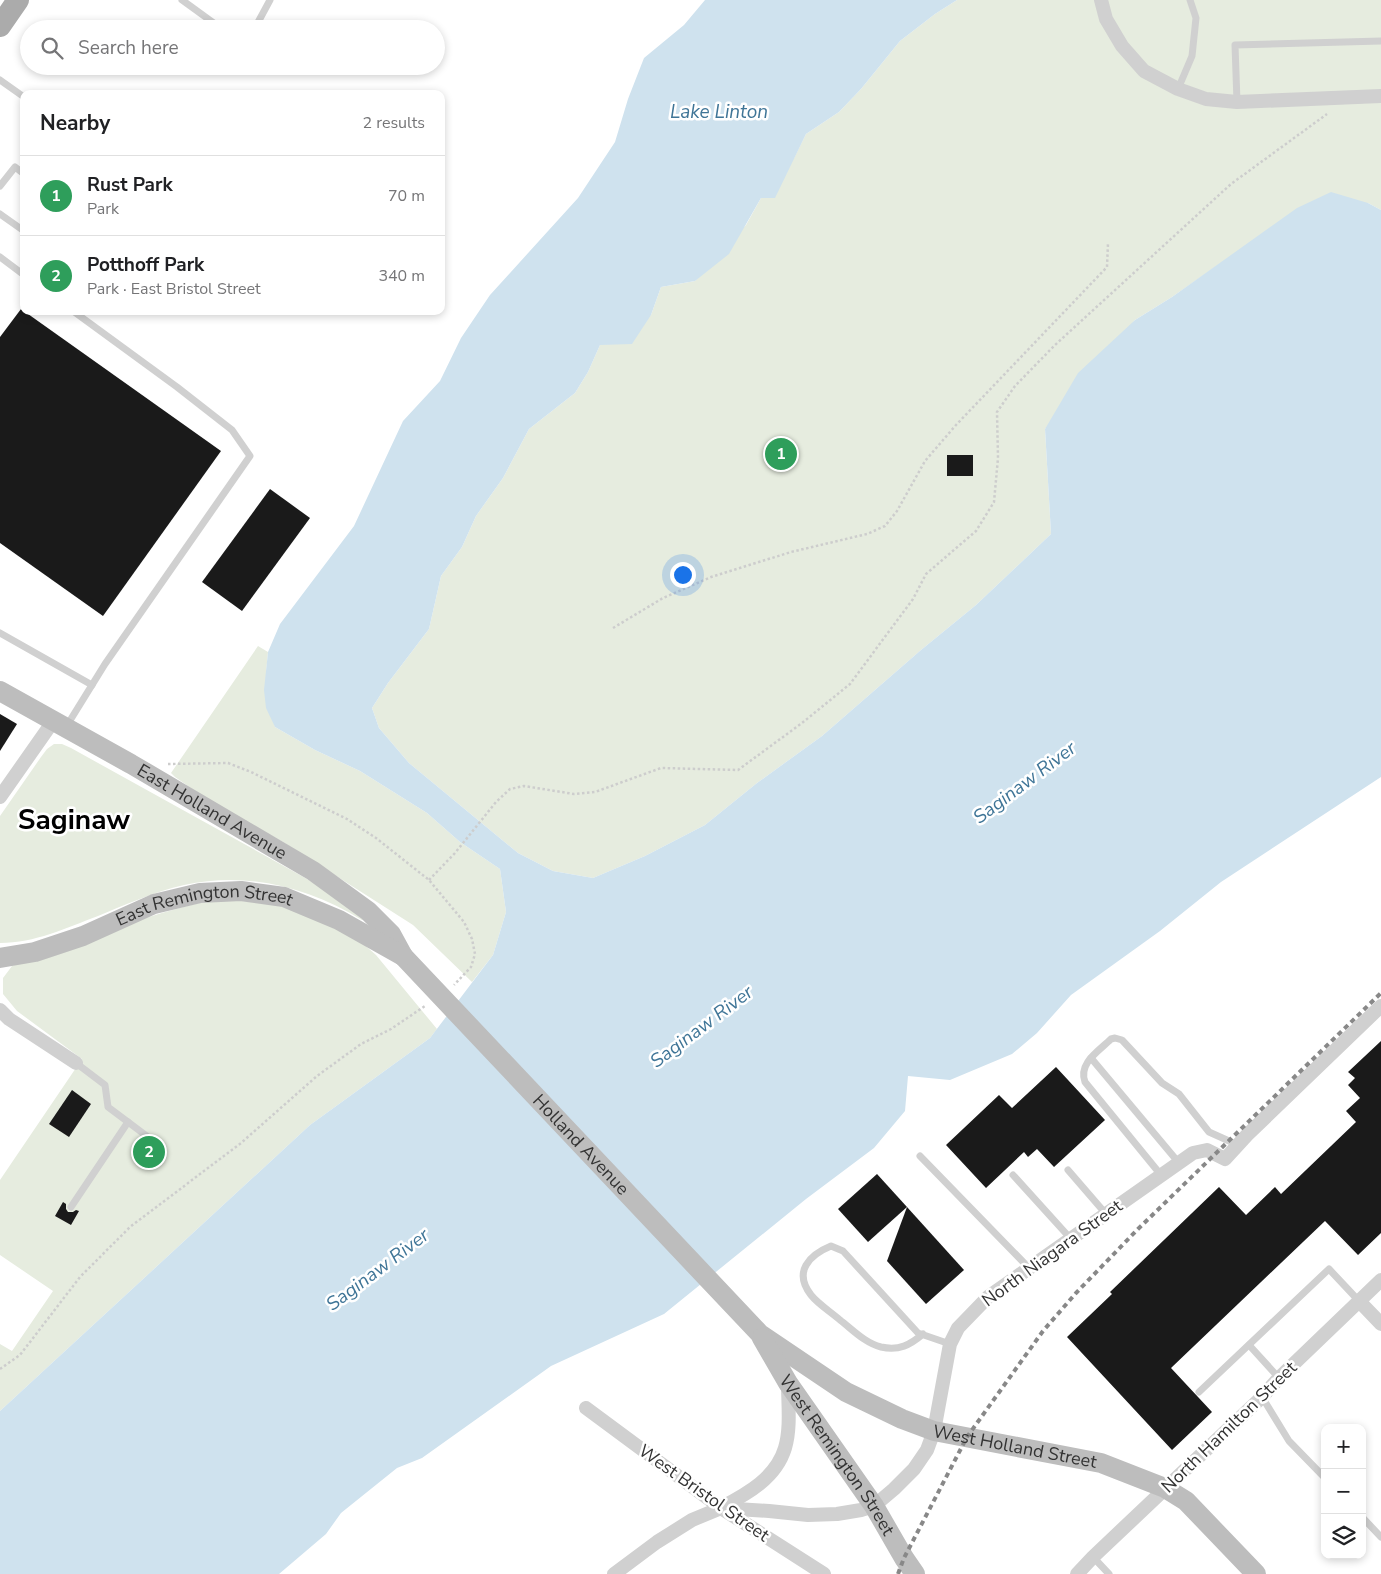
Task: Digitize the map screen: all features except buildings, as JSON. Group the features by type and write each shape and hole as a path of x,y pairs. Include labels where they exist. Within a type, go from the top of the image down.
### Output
{"main road":[{"path":"0,26 18,0"},
{"name":"East Holland Avenue","path":"0,691 313,871 368,911 391,934 403,956"},
{"name":"East Remington Street","path":"0,958 35,952 83,936 154,904 200,893 241,891 284,897 339,920 403,956"},
{"name":"Holland Avenue","path":"403,956 760,1334"},
{"name":"West Remington Street","path":"760,1334 788,1383 874,1506 915,1574"},
{"name":"West Holland Street","path":"760,1334 846,1392 902,1419 934,1431 1101,1463 1165,1488 1186,1501 1256,1574"}],"street":[{"path":"1101,0 1106,19 1128,52 1144,71 1178,89 1206,99 1236,102 1381,96"},
{"path":"0,797 60,724"},
{"name":"North Niagara Street","path":"614,1574 692,1520 721,1508 769,1510 808,1515 838,1514 874,1506 914,1469 927,1450 934,1431 950,1344 958,1328 975,1309 988,1297 1194,1153 1207,1150 1224,1159 1381,1006"},
{"path":"0,1010 9,1019 76,1063"},
{"name":"North Hamilton Street","path":"1077,1574 1381,1280"},
{"path":"1359,1301 1381,1324"},
{"path":"721,1508 746,1494 767,1478 780,1460 785,1448 787,1432 788,1383"},
{"name":"West Bristol Street","path":"586,1408 721,1508 824,1574"}],"lane":[{"path":"182,0 210,20"},
{"path":"259,20 270,0"},
{"path":"1178,89 1192,56 1196,18 1190,0"},
{"path":"1236,102 1235,45 1381,40"},
{"path":"0,80 20,94"},
{"path":"0,186 15,167 20,171"},
{"path":"0,214 20,227"},
{"path":"0,257 20,272"},
{"path":"60,724 92,685 250,456 232,430 178,387 78,315"},
{"path":"0,633 92,685"},
{"path":"1161,1175 1085,1082 1083,1076 1084,1068 1092,1058 1115,1038 1122,1040 1162,1083 1179,1094 1209,1132 1238,1146"},
{"path":"1092,1058 1179,1163"},
{"path":"76,1063 105,1085 108,1108 160,1146"},
{"path":"71,1207 128,1122"},
{"path":"920,1156 1030,1268"},
{"path":"1068,1170 1106,1214"},
{"path":"1013,1175 1071,1239"},
{"path":"923,1334 909,1346 883,1348 868,1343 811,1296 804,1281 806,1262 820,1250 831,1246 843,1251 918,1333 923,1334 950,1344"},
{"path":"1199,1392 1329,1269 1359,1301"},
{"path":"1249,1345 1279,1378"},
{"path":"1262,1397 1289,1441 1321,1474"},
{"path":"1366,1521 1381,1537"},
{"path":"1093,1557 1110,1574"}],"path":[{"path":"429,880 456,853 496,802 510,789 524,786 574,794 595,792 661,768 738,770 843,690 850,684 913,600 926,574 976,531 994,502 998,458 997,412 1015,386 1055,344 1231,184 1349,98"},
{"path":"613,628 662,598 711,577 791,552 867,534 885,526 897,511 925,460 1107,267 1108,243"},
{"path":"168,764 228,763 251,772 347,819 376,838 429,880 464,922 472,939 475,954 471,967 454,986"},
{"path":"0,1369 20,1355 80,1277 130,1227 241,1143 317,1076 361,1044 391,1029 429,1003"}],"shaded area":[{"path":"957,0 1381,0 1381,210 1368,203 1264,233 1172,297 1135,320 1045,429 1051,534 976,605 822,736 757,783 705,825 645,856 593,878 553,871 518,853 409,763 379,728 372,708 388,683 429,629 441,576 462,547 476,516 503,478 529,429 575,393 588,372 600,345 651,315 661,287 695,281 746,225 761,198 794,158 806,134 839,112 861,89 900,41"},
{"path":"258,646 268,652 266,673 275,727 315,750 360,771 427,813 460,842 500,869 506,912 493,955 472,982 413,925 283,842 211,802 171,773"},
{"path":"54,744 62,744 71,748 300,875 331,893 365,918 362,920 320,899 277,885 254,881 208,881 162,891 38,938 0,943 0,816 47,749"},
{"path":"214,900 233,900 277,905 298,911 359,940 376,955 437,1029 430,1038 310,1125 0,1411 0,1344 12,1351 53,1291 0,1255 0,1180 82,1059 17,1011 3,994 3,978 12,966 87,938 163,913"}],"water":[{"path":"705,0 957,0 900,41 861,89 839,112 806,134 775,198 761,198 729,254 695,281 661,287 651,315 632,344 600,345 588,372 575,393 529,429 503,478 476,516 462,547 441,576 429,629 388,683 372,708 379,728 409,763 518,853 553,871 593,878 645,856 705,825 757,783 822,736 976,605 1051,534 1045,429 1078,373 1135,320 1172,297 1297,208 1331,192 1368,203 1381,210 1381,777 1221,882 1160,931 1071,995 1037,1033 1012,1054 950,1080 908,1076 905,1111 874,1148 806,1199 664,1314 551,1366 422,1458 397,1468 341,1513 326,1534 279,1574 0,1574 0,1411 310,1125 430,1038 493,955 506,912 500,869 460,842 427,813 360,771 315,750 275,727 266,708 264,690 268,652 280,624 354,526 403,421 440,381 461,338 490,295 578,198 615,142 628,99 644,58 684,25"}],"railway":[{"path":"898,1574 904,1558 967,1437 1043,1331 1076,1293 1138,1229 1381,993"}],"place":[{"name":"Rust Park","path":"781,454"},
{"name":"Potthoff Park","path":"149,1152"}],"district":[{"name":"Saginaw","path":"74,819"}],"water label":[{"name":"Lake Linton","path":"719,111"},
{"name":"Saginaw River","path":"1024,782"},
{"name":"Saginaw River","path":"701,1026"},
{"name":"Saginaw River","path":"377,1269"}]}
